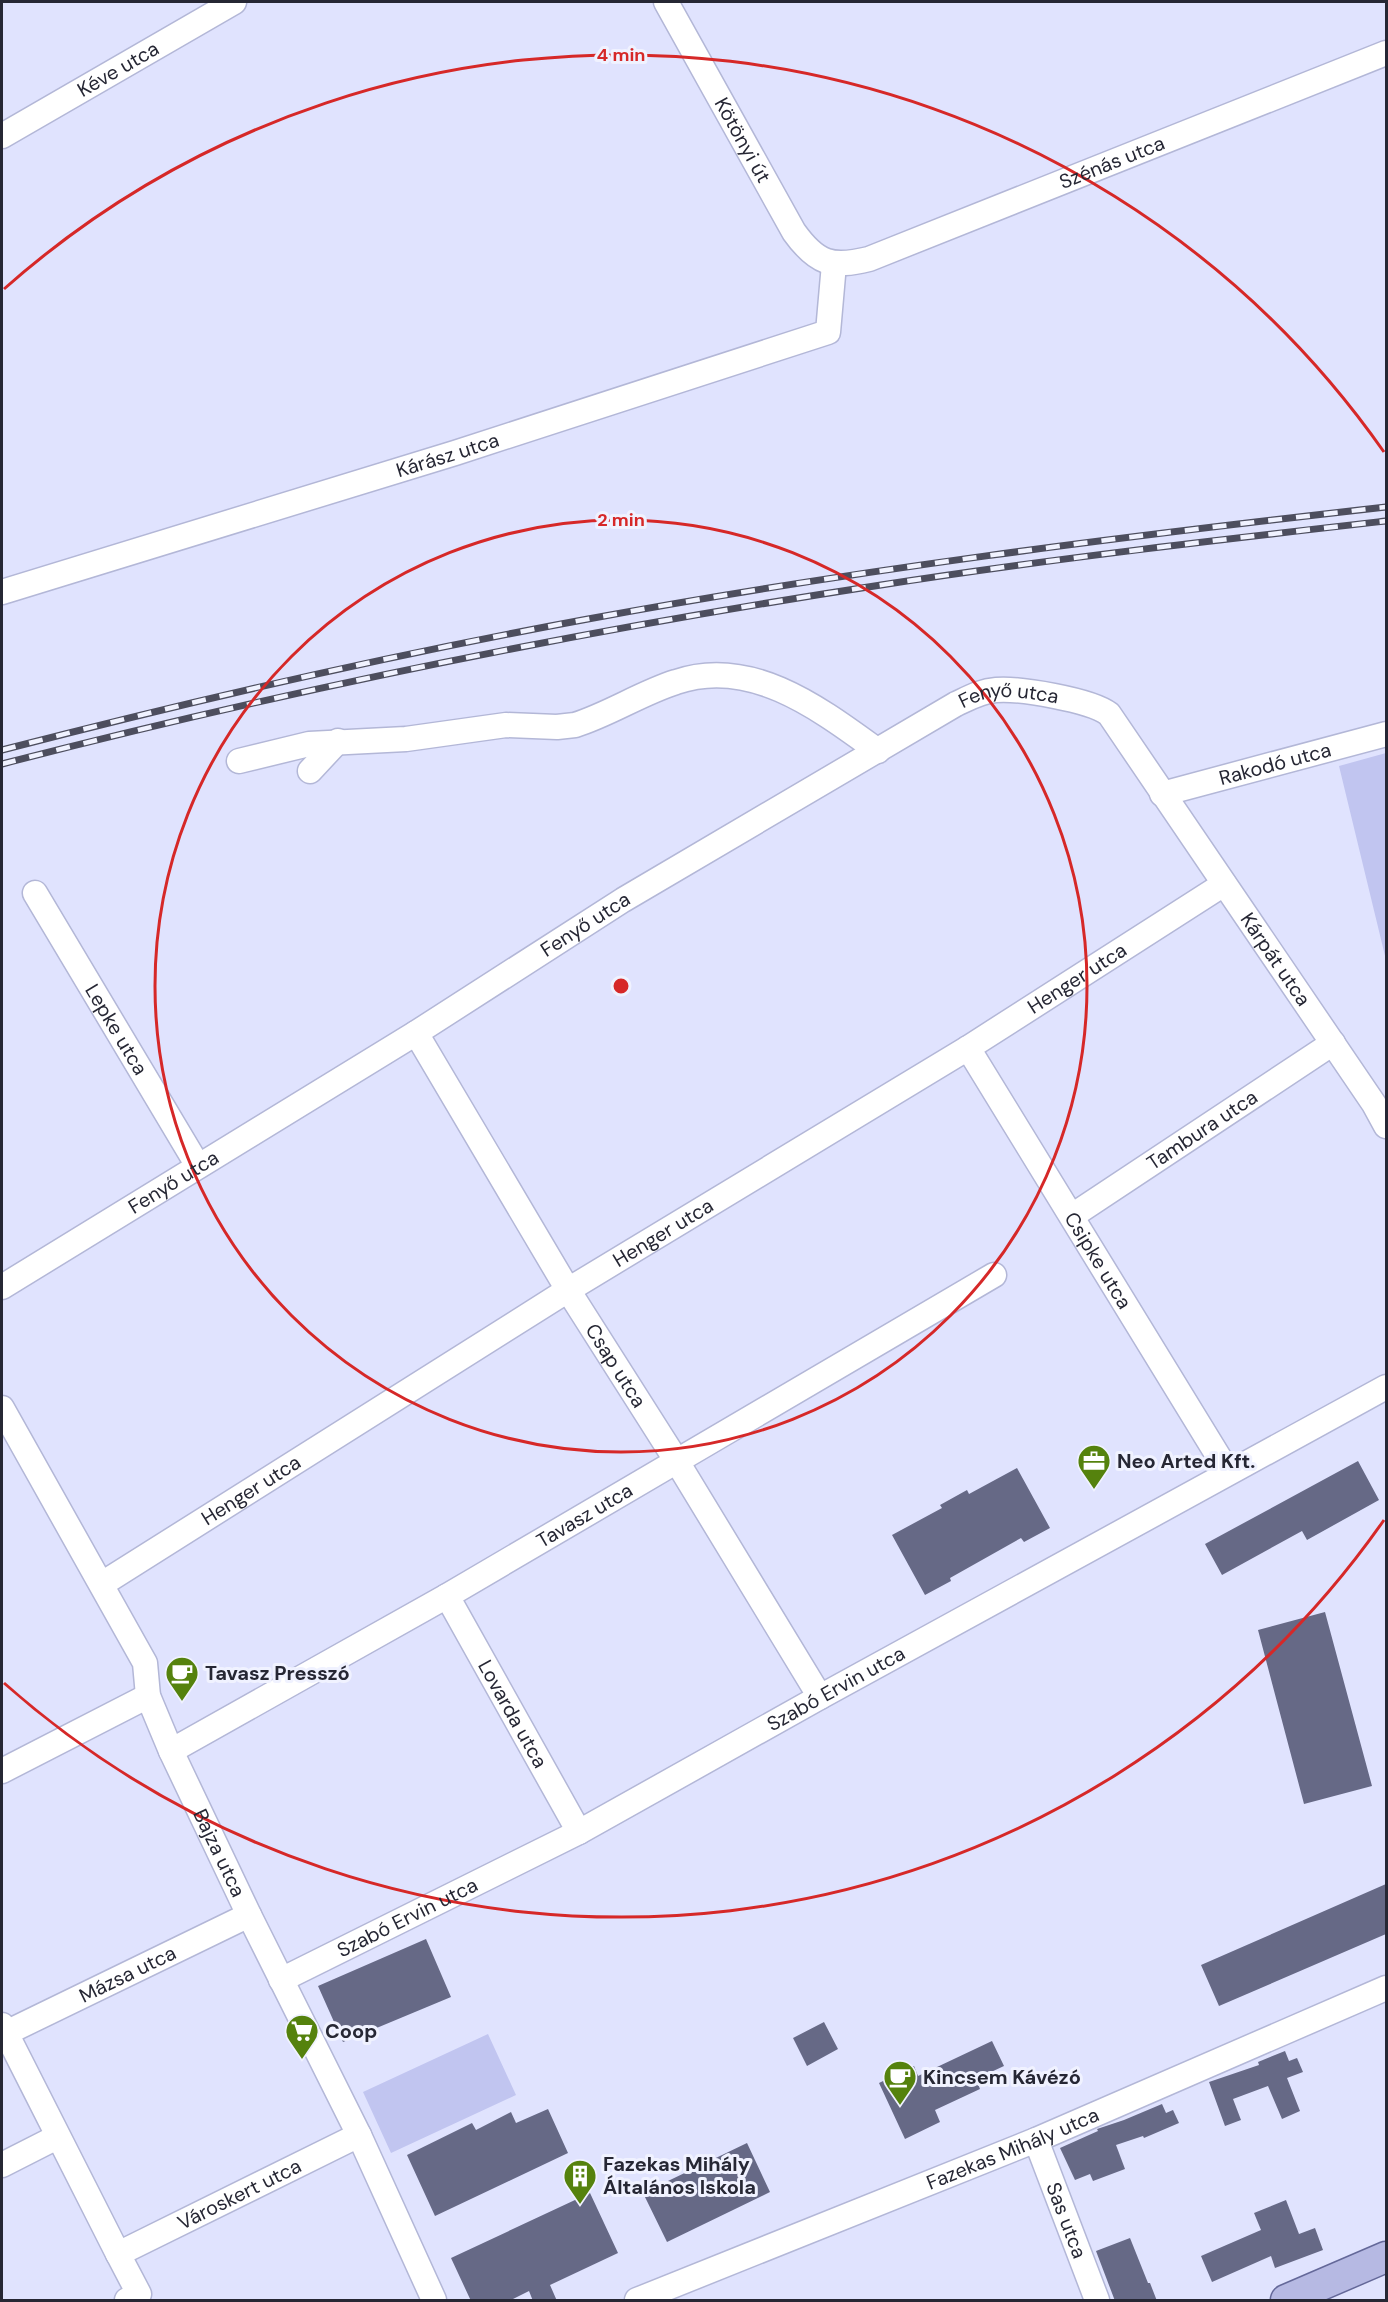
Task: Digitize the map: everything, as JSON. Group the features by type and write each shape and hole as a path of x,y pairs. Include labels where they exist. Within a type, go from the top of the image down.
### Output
{"main road":[{"path":"1286,2301 1386,2257"}],"street":[{"name":"Kéve utca","path":"2,136 234,2"},
{"name":"Kötönyi út","path":"666,2 794,232 803,245 813,253 834,264"},
{"name":"Szénás utca","path":"834,264 847,264 869,259 1386,53"},
{"name":"Kárász utca","path":"2,592 454,453 828,332 834,264"},
{"path":"239,761 309,744 406,739 506,725 557,727 575,725 676,682 693,677 730,675 749,678 788,693 829,715 878,751"},
{"name":"Fenyő utca","path":"2,1287 416,1033 623,900 956,704 979,693 1009,690 1090,703 1102,708 1109,714 1162,794"},
{"name":"Rakodó utca","path":"1162,794 1386,734"},
{"path":"310,771 338,741"},
{"name":"Kárpát utca","path":"1162,794 1333,1043 1386,1126"},
{"name":"Henger utca","path":"102,1584 568,1290 968,1048 1224,884"},
{"name":"Lepke utca","path":"35,893 198,1166"},
{"name":"Csap utca","path":"416,1033 568,1290 676,1460 820,1697"},
{"name":"Tambura utca","path":"1072,1216 1333,1043"},
{"name":"Csipke utca","path":"968,1048 1228,1472"},
{"name":"Tavasz utca","path":"171,1751 447,1596 994,1275"},
{"name":"Szabó Ervin utca","path":"281,1980 579,1832 1228,1472 1386,1387"},
{"name":"Bajza utca","path":"2,1408 145,1663 148,1696 171,1751 249,1915 359,2135 434,2301"},
{"name":"Lovarda utca","path":"447,1596 579,1832"},
{"path":"2,1771 148,1696"},
{"name":"Mázsa utca","path":"4,2029 249,1915"},
{"name":"Fazekas Mihály utca","path":"637,2301 1036,2140 1377,1993"},
{"path":"4,2029 139,2294 127,2301"},
{"name":"Városkert utca","path":"118,2254 359,2135"},
{"path":"2,2165 57,2137"},
{"name":"Sas utca","path":"1036,2140 1097,2301"}],"shaded area":[{"path":"1386,753 1386,960 1339,766"},
{"path":"488,2034 516,2095 391,2153 363,2092"}],"building":[{"path":"1358,1461 1379,1500 1307,1540 1302,1531 1222,1575 1205,1544"},
{"path":"1017,1468 1050,1528 1024,1542 1021,1538 950,1578 951,1581 925,1595 892,1535 942,1508 940,1505 967,1490 969,1494"},
{"path":"1325,1612 1372,1786 1304,1804 1258,1630"},
{"path":"1386,1884 1386,1934 1219,2006 1201,1965"},
{"path":"426,1939 451,1997 343,2042 318,1986"},
{"path":"824,2022 838,2049 807,2066 793,2038"},
{"path":"992,2041 1004,2066 976,2079 980,2089 935,2110 940,2122 905,2139 879,2083 914,2066 918,2076"},
{"path":"1285,2051 1289,2061 1297,2058 1303,2072 1287,2078 1300,2111 1282,2119 1268,2086 1233,2099 1241,2120 1225,2126 1209,2082 1259,2065 1258,2062"},
{"path":"1162,2104 1166,2113 1173,2110 1179,2123 1144,2138 1143,2136 1116,2145 1125,2169 1093,2181 1090,2174 1075,2180 1060,2148 1098,2131 1097,2129"},
{"path":"548,2109 568,2153 435,2216 407,2155 472,2123 476,2130 511,2112 516,2123"},
{"path":"747,2143 770,2192 667,2242 643,2193"},
{"path":"590,2193 618,2253 550,2285 557,2301 533,2301 529,2291 509,2301 471,2301 451,2258"},
{"path":"1286,2200 1299,2234 1315,2228 1323,2250 1275,2268 1271,2256 1212,2282 1201,2256 1261,2230 1254,2213"},
{"path":"1130,2238 1157,2301 1115,2301 1096,2251"}],"railway":[{"path":"2,750 220,696 367,663 687,601 986,556 1386,507"},
{"path":"2,764 330,686 660,621 1007,567 1386,521"}],"place":[{"name":"Neo Arted Kft.","path":"1094,1490"},
{"name":"Tavasz Presszó","path":"182,1702"},
{"name":"Coop","path":"302,2060"},
{"name":"Kincsem Kávézó","path":"900,2106"},
{"name":"Fazekas Mihály Általános Iskola","path":"580,2205"}]}
